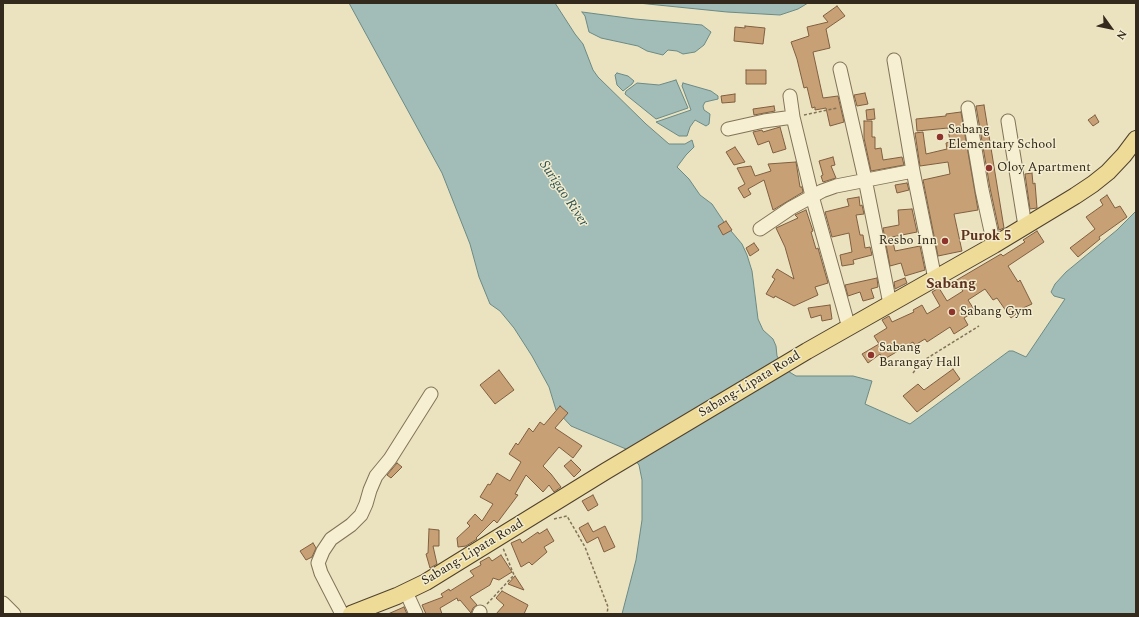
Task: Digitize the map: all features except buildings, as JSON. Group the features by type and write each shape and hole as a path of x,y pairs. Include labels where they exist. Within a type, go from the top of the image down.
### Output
{"main road":[{"name":"Sabang-Lipata Road","path":"351,614 406,592 426,582 606,471 807,351 994,245 1092,184 1108,172 1124,155 1136,139"}],"street":[{"path":"894,60 913,171 935,279"},
{"path":"840,70 865,179 890,304"},
{"path":"790,96 793,117 812,196 849,328"},
{"path":"968,108 982,190 994,245"},
{"path":"728,129 764,121 793,117"},
{"path":"1008,121 1025,226"},
{"path":"760,229 812,196 836,186 865,179 913,171"},
{"path":"342,614 321,573 318,563 323,551 331,539 351,525 361,515 376,476 390,459 431,394"},
{"path":"406,592 416,614"},
{"path":"3,603 14,614"}],"path":[{"path":"793,117 849,105"},
{"path":"913,373 921,362 979,326"},
{"path":"553,519 567,516 585,548 608,607 607,614"},
{"path":"480,613 514,575 499,537"}],"water":[{"name":"Surigao River","path":"349,3 555,3 583,44 593,70 598,77 646,124 669,144 685,144 692,140 694,147 677,167 689,179 700,195 712,204 726,225 742,244 752,271 758,319 763,330 773,339 776,346 777,356 786,370 796,376 853,376 872,381 865,404 910,424 1009,351 1013,351 1026,357 1065,299 1054,296 1051,292 1055,284 1066,272 1117,230 1136,211 1136,614 622,614 636,560 642,520 642,480 639,465 626,449 571,426 556,410 549,387 532,356 514,328 500,311 490,304 479,277 470,244 442,173"},
{"path":"638,3 808,3 798,9 780,15 727,12"},
{"path":"582,12 635,19 702,25 711,32 704,45 695,52 683,54 677,51 668,50 663,55 647,51 638,46 601,38 589,32 585,16"},
{"path":"617,73 628,76 634,81 623,91 617,85 615,75"},
{"path":"676,80 688,108 656,119 625,94 626,91 637,83 659,85"},
{"path":"683,83 711,91 718,96 718,99 705,102 703,106 704,110 710,114 709,124 706,126 695,120 690,127 687,136 679,136 656,122 691,110 682,86"}],"place":[{"name":"Sabang Elementary School","path":"940,137"},
{"name":"Oloy Apartment","path":"989,168"},
{"name":"Resbo Inn","path":"945,241"},
{"name":"Sabang Gym","path":"952,312"},
{"name":"Sabang Barangay Hall","path":"871,355"}],"district":[{"name":"Purok 5","path":"986,237"},
{"name":"Sabang","path":"951,285"}]}
